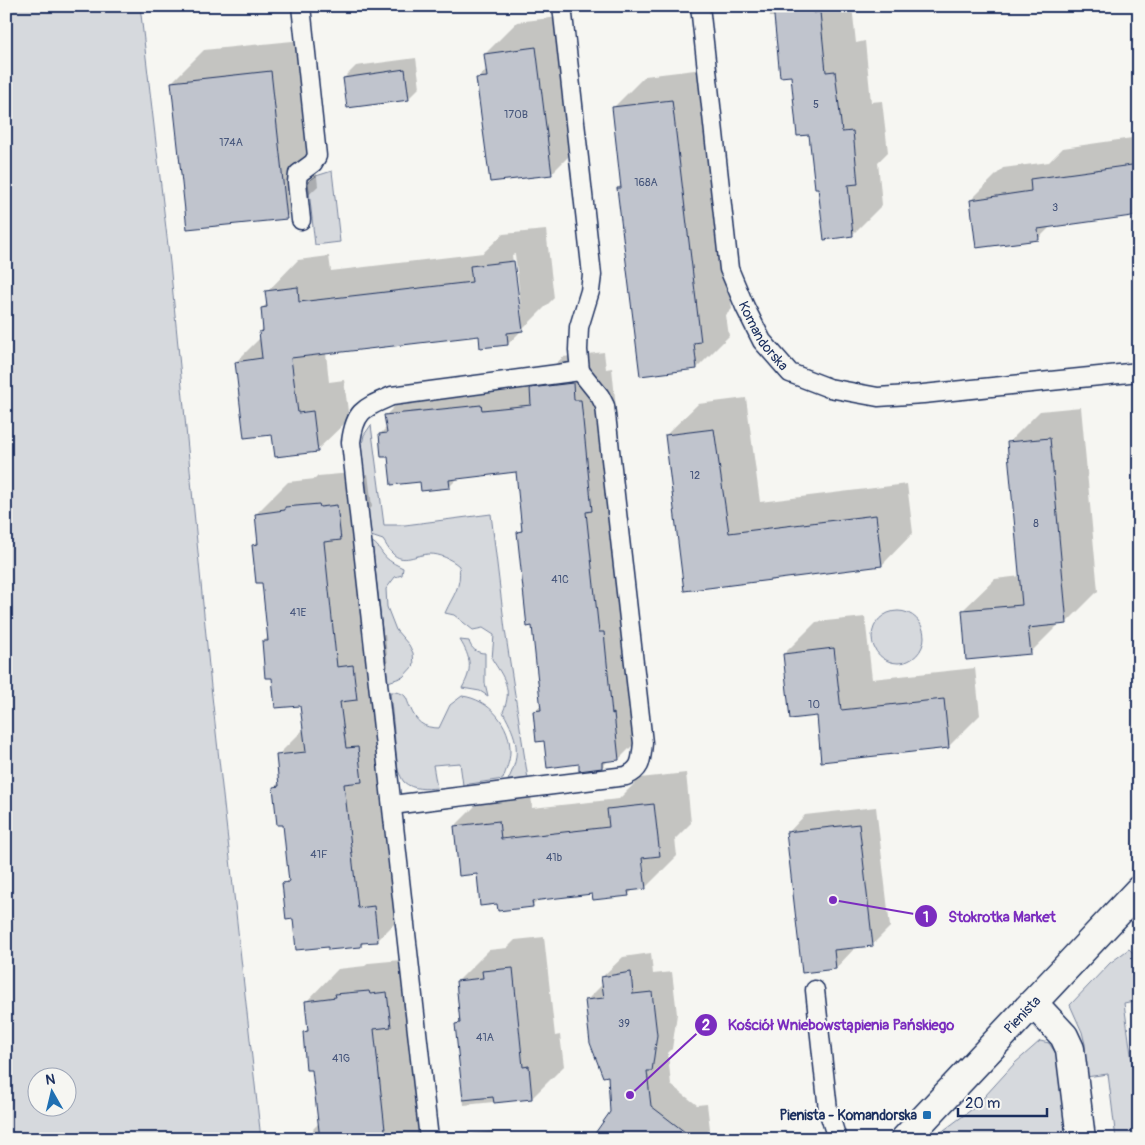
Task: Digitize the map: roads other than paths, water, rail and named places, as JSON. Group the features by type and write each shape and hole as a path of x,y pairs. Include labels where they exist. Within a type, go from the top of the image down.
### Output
{"street":[{"name":"Pienista","path":"905,1139 1139,890"},
{"path":"1033,1003 1064,1036 1070,1049 1081,1139"}],"lane":[{"path":"301,6 317,156 313,163 298,174 297,182 301,220"},
{"path":"392,805 626,776 634,773 639,767 643,743 605,406 600,396 580,371 578,350 579,327 590,291 592,275 562,6"},
{"name":"Komandorska","path":"700,6 729,269 762,341 790,373 828,388 878,397 1139,372"},
{"path":"429,1139 351,442 353,423 367,407 392,396 580,371"},
{"path":"814,990 828,1110 837,1139"}],"place":[{"name":"Stokrotka Market","path":"833,900"},
{"name":"Kościół Wniebowstąpienia Pańskiego","path":"630,1095"},
{"name":"Pienista - Komandorska","path":"927,1115"}]}
